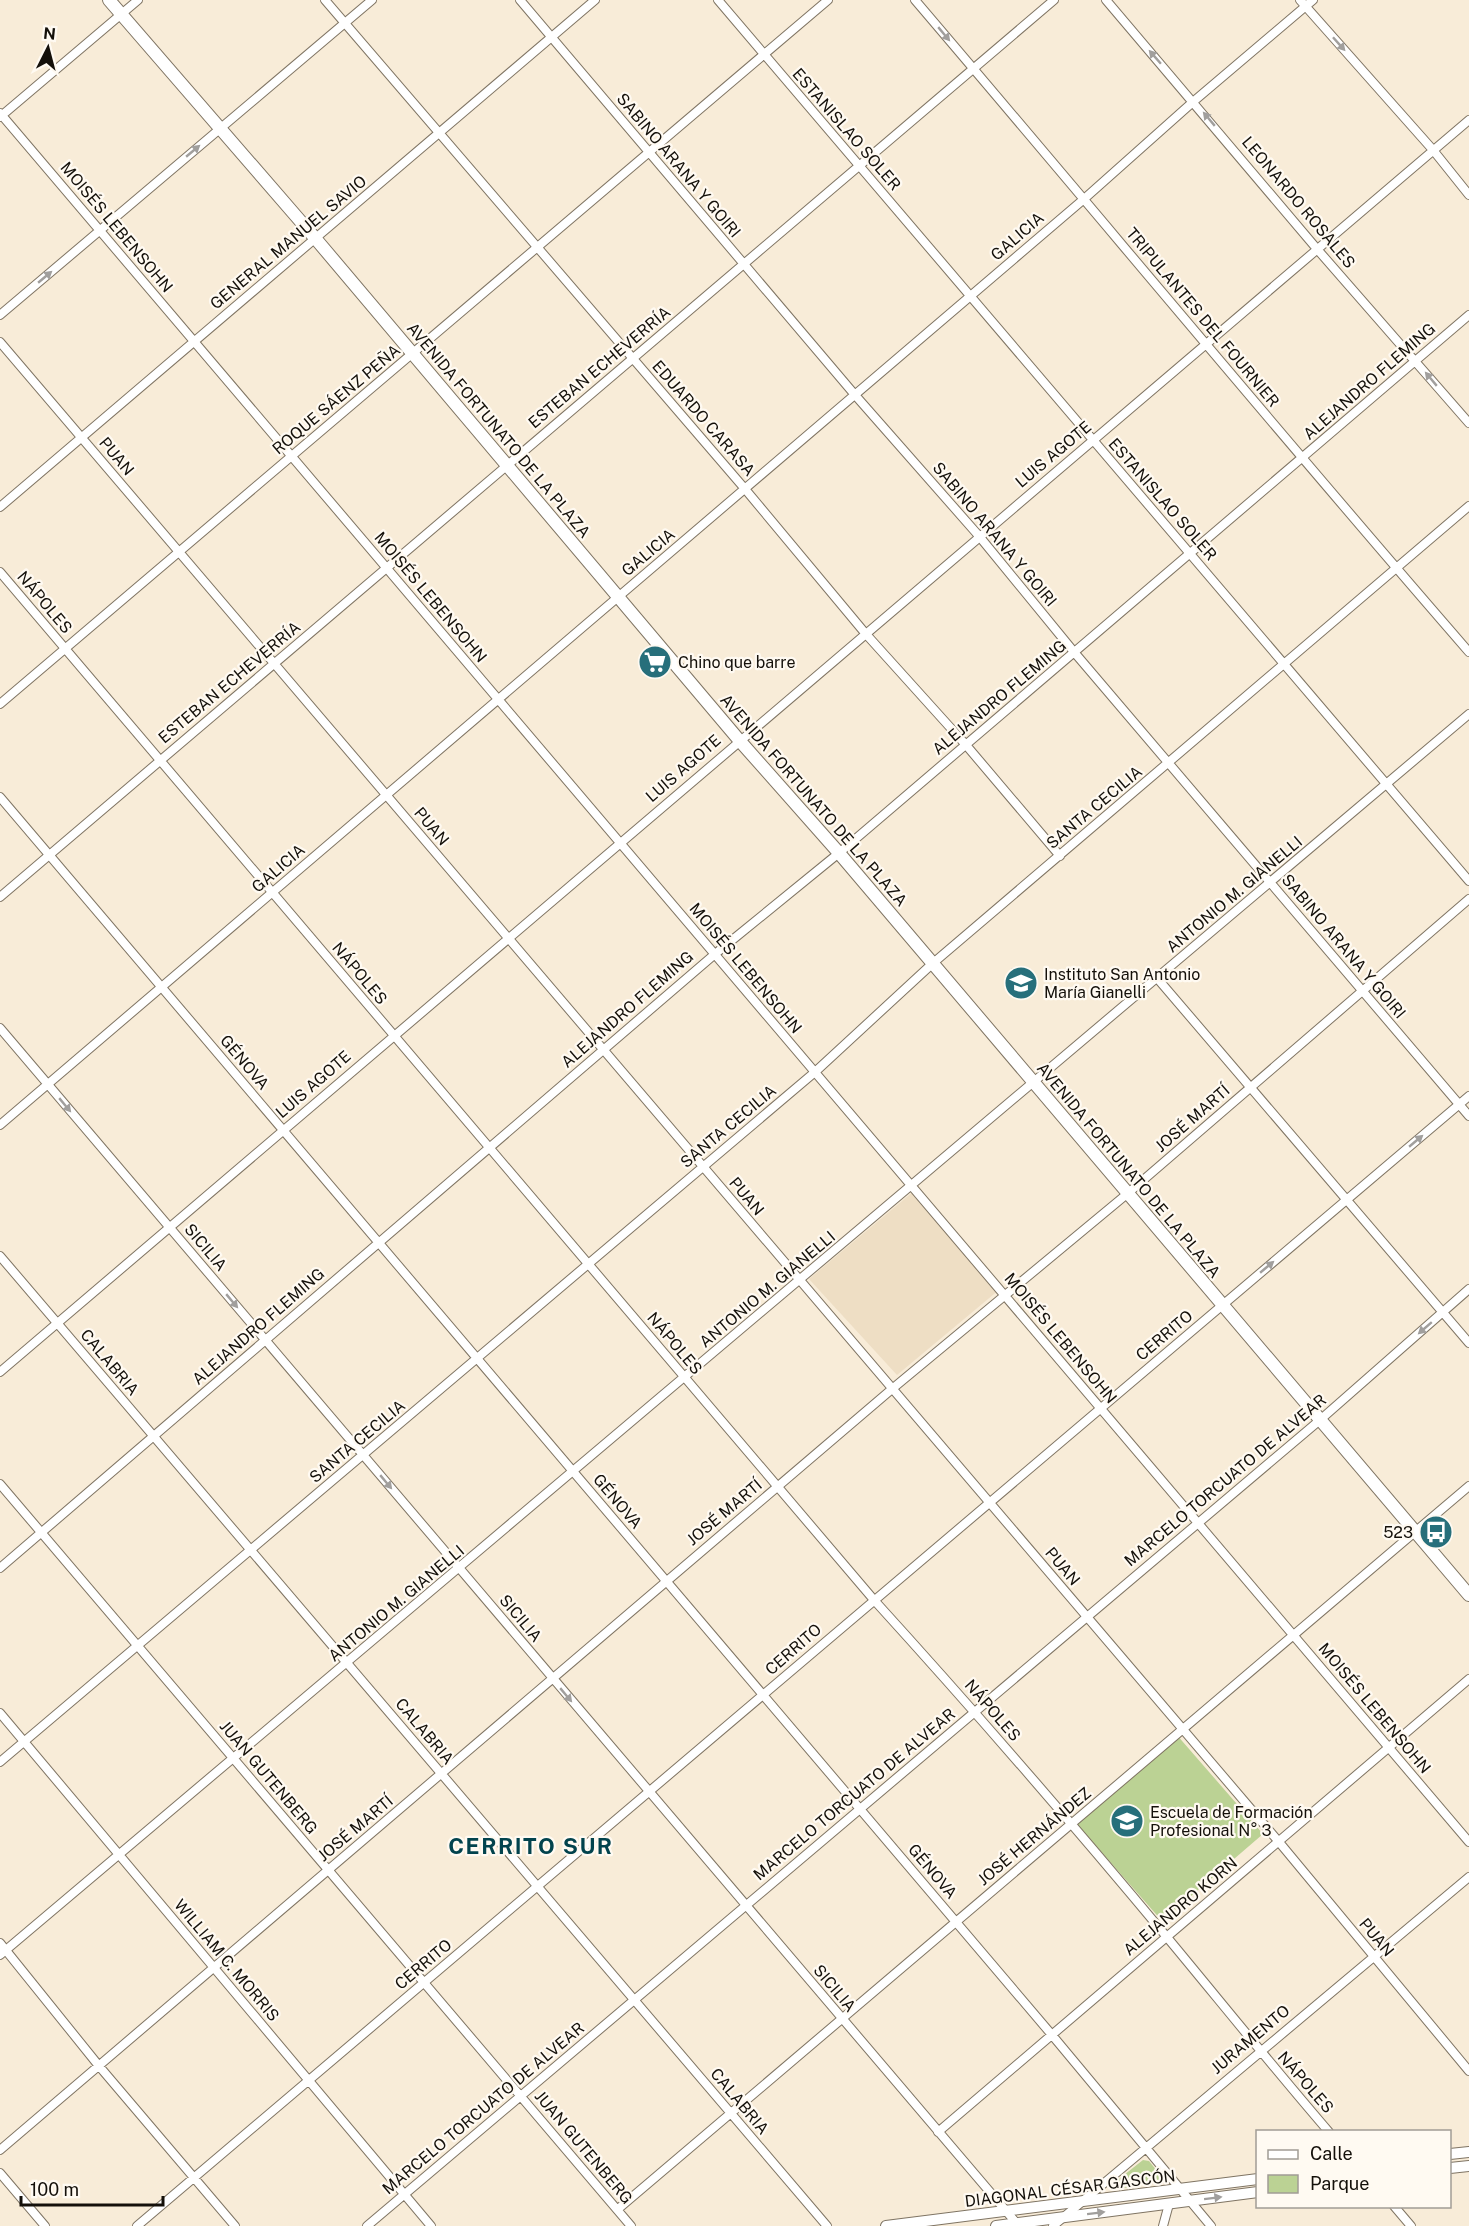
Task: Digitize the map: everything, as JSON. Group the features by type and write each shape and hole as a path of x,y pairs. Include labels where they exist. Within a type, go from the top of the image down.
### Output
{"main road":[{"name":"AVENIDA FORTUNATO DE LA PLAZA","path":"109,0 315,238 739,740 839,853 1469,1595"}],"street":[{"path":"1,115 138,0"},
{"name":"EDUARDO CARASA","path":"325,0 745,489 865,633 966,745 1060,855"},
{"path":"0,315 372,0"},
{"name":"SABINO ARANA Y GOIRI","path":"520,0 855,395 979,536 1074,652 1469,1116"},
{"name":"GENERAL MANUEL SAVIO","path":"0,507 595,0"},
{"name":"ESTANISLAO SOLER","path":"718,0 1469,881"},
{"name":"ROQUE SÁENZ PEÑA","path":"0,704 828,0"},
{"name":"TRIPULANTES DEL FOURNIER","path":"915,0 1204,345 1469,652"},
{"name":"ESTEBAN ECHEVERRÍA","path":"0,897 1054,0"},
{"name":"LEONARDO ROSALES","path":"1106,0 1194,101 1317,249 1469,423"},
{"name":"GALICIA","path":"0,1125 1084,199 1303,3 1313,0"},
{"path":"1303,3 1433,150 1469,195"},
{"name":"MOISÉS LEBENSOHN","path":"1,115 1469,1842"},
{"name":"LUIS AGOTE","path":"0,1372 1469,120"},
{"name":"ALEJANDRO FLEMING","path":"0,1568 715,954 839,853 1469,315"},
{"name":"PUAN","path":"0,342 1183,1729 1468,2067"},
{"name":"SANTA CECILIA","path":"0,1762 815,1072 932,964 1469,506"},
{"name":"NÁPOLES","path":"0,572 777,1487 1071,1824 1327,2130"},
{"name":"ANTONIO M. GIANELLI","path":"2,1949 119,1855 460,1569 1469,714"},
{"name":"GÉNOVA","path":"0,796 1147,2147 1211,2226"},
{"name":"JOSÉ MARTÍ","path":"0,2150 892,1389 1127,1194 1469,899"},
{"path":"1157,978 1469,1343"},
{"name":"SICILIA","path":"0,1028 1018,2225"},
{"name":"CERRITO","path":"137,2226 1469,1096"},
{"name":"CALABRIA","path":"0,1256 827,2226"},
{"name":"MARCELO TORCUATO DE ALVEAR","path":"367,2226 1320,1420 1469,1289"},
{"name":"JUAN GUTENBERG","path":"0,1484 631,2226"},
{"name":"JOSÉ HERNÁNDEZ","path":"618,2209 1469,1486"},
{"name":"ALEJANDRO KORN","path":"938,2132 1469,1679"},
{"name":"WILLIAM C. MORRIS","path":"0,1713 430,2226"},
{"name":"JURAMENTO","path":"1053,2226 1469,1877"},
{"path":"2,1949 235,2226"},
{"path":"1451,2154 1469,2151"},
{"path":"1451,2168 1469,2166"},
{"path":"0,2173 45,2226"},
{"name":"DIAGONAL CÉSAR GASCÓN","path":"886,2226 1256,2179"},
{"name":"DIAGONAL CÉSAR GASCÓN","path":"996,2226 1256,2193"},
{"path":"1163,2226 1169,2204"},
{"path":"1396,2208 1411,2226"}],"shaded area":[{"path":"914,1191 1000,1289 897,1375 809,1279"}],"green space":[{"path":"1176,1734 1263,1834 1162,1921 1075,1822"},
{"path":"1143,2160 1149,2161 1161,2176 1161,2182 1111,2190 1110,2186"}],"place":[{"name":"Chino que barre","path":"655,662"},
{"name":"Instituto San Antonio María Gianelli","path":"1021,983"},
{"name":"523","path":"1436,1532"},
{"name":"Escuela de Formación Profesional N° 3","path":"1127,1821"}],"district":[{"name":"CERRITO SUR","path":"531,1846"}]}
